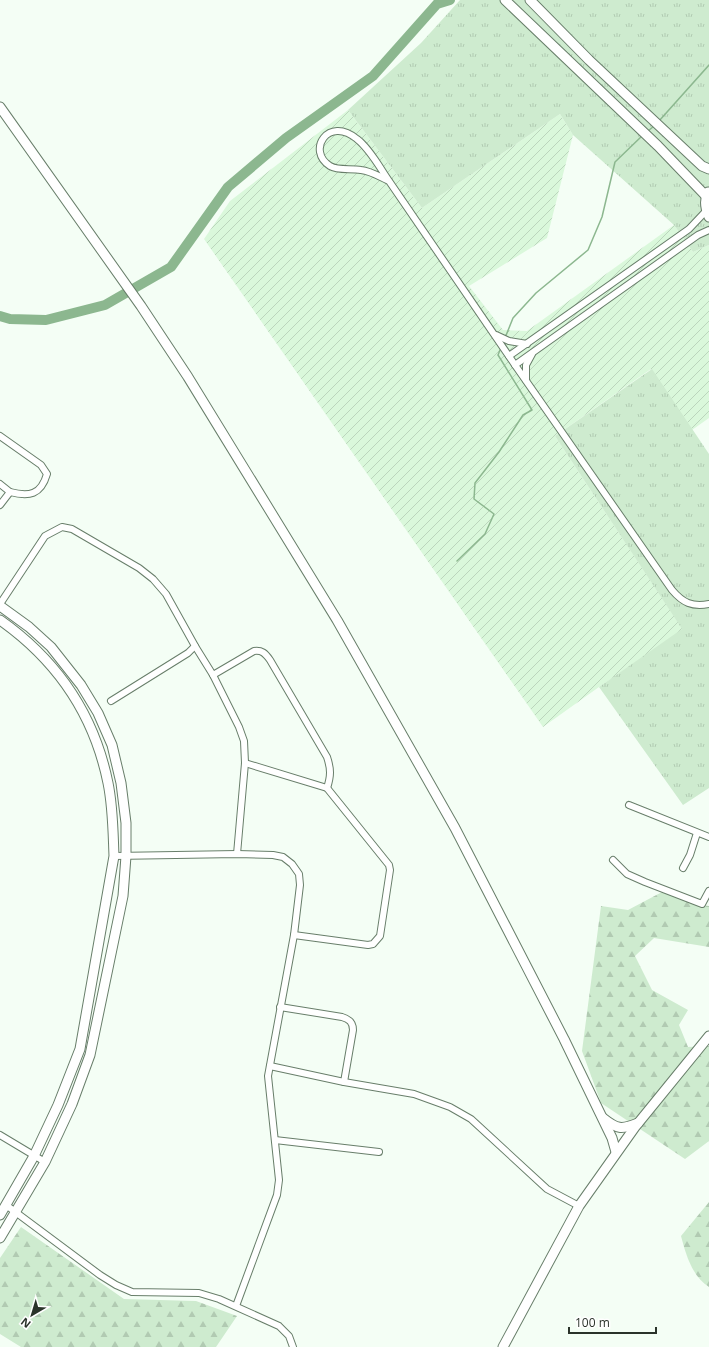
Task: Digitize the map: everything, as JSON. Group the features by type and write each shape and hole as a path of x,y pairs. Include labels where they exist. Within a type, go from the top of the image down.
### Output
{"street":[{"path":"505,0 708,193 705,203 708,214 509,356"},
{"path":"530,0 589,60 702,166 709,170"},
{"path":"0,107 141,306 192,384 337,620 451,821 564,1039 602,1117 616,1152"},
{"path":"389,181 362,170 332,167 325,162 321,156 320,143 331,132 341,131 357,139 372,156 515,365 672,590 679,598 686,602 697,606 709,604"},
{"path":"515,365 698,235 709,230"},
{"path":"495,334 509,341 527,344"},
{"path":"526,380 526,365 533,352"},
{"path":"0,436 41,465 47,474 45,480 32,494 10,492 0,484"},
{"path":"0,505 10,492"},
{"path":"0,1238 45,1162 72,1104 90,1055 123,896 126,856 126,823 121,783 112,745 98,713 81,685 51,647 29,627 0,605 45,536 62,527 72,529 139,568 153,579 166,594 213,675 240,727 244,741 245,763 237,854"},
{"path":"0,620 21,635 43,655 71,692 86,719 98,748 108,784 113,825 114,856 80,1049 58,1105 34,1156 0,1215"},
{"path":"111,701 188,653 195,646"},
{"path":"213,675 254,651 260,650 266,654 327,757 331,776 327,788"},
{"path":"245,763 327,788 389,865 390,870 380,936 373,944 368,945 294,935"},
{"path":"629,805 709,837"},
{"path":"683,868 690,855 697,833"},
{"path":"114,856 237,854 273,855 283,857 292,864 299,874 300,885 294,935 268,1076 279,1180 277,1195 236,1306"},
{"path":"613,860 627,874 702,904 709,890"},
{"path":"280,1007 347,1019 351,1022 353,1030 344,1082"},
{"path":"504,1347 579,1206 616,1152 709,1036"},
{"path":"270,1066 344,1082 414,1094 460,1112 471,1119 547,1189 579,1206"},
{"path":"602,1117 614,1127 620,1128 630,1127 639,1122"},
{"path":"0,1135 45,1162"},
{"path":"274,1140 379,1152"},
{"path":"6,1205 100,1275 116,1285 132,1292 199,1293 219,1298 279,1326 289,1336 293,1347"}],"shaded area":[{"path":"348,110 422,208 560,114 573,135 547,238 469,286 503,330 527,331 674,225 693,252 709,245 709,418 692,430 651,369 555,436 683,630 543,727 204,239 230,201"}],"green space":[{"path":"460,0 709,0 709,245 693,252 674,225 573,135 560,114 422,208 348,110 421,43"},
{"path":"652,369 709,454 709,788 683,805 599,687 682,629 555,436"},
{"path":"662,892 709,906 709,947 654,938 635,956 652,990 688,1010 679,1025 688,1047 709,1046 709,1141 685,1159 601,1103 582,1051 601,906 628,910"},
{"path":"709,1202 709,1287 698,1277 690,1264 681,1236"},
{"path":"21,1227 124,1299 196,1301 237,1316 216,1347 21,1347 0,1334 0,1258"}],"waterway":[{"path":"0,316 10,319 46,320 105,305 171,267 228,187 286,138 373,76 437,4 450,0"},
{"path":"659,121 709,65"},
{"path":"648,131 654,126"},
{"path":"505,338 513,318 536,293 588,250 602,217 615,162 643,135"},
{"path":"457,561 485,534 494,514 474,499 475,483 499,452 523,415 532,410 498,355 500,350"}]}
